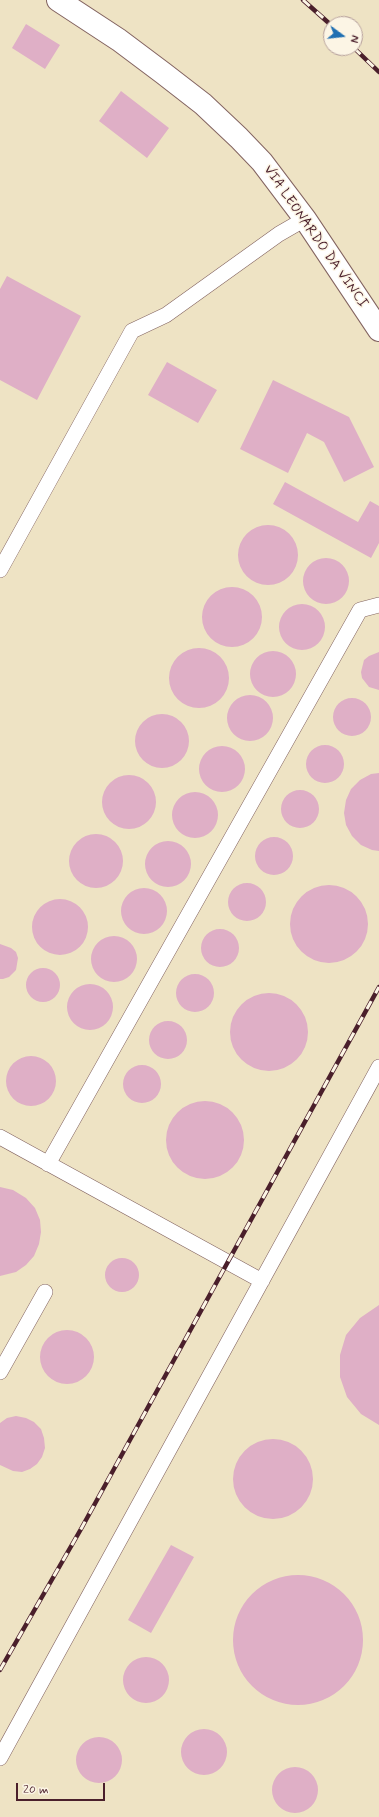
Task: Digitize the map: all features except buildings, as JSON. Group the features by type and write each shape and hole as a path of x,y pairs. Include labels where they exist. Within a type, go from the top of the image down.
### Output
{"street":[{"name":"VIA LEONARDO DA VINCI","path":"58,0 119,40 203,104 262,162 305,219 379,330"}],"lane":[{"path":"0,570 132,331 166,315 280,234 305,219"},
{"path":"48,1164 360,610 379,605"},
{"path":"0,1758 379,1067"},
{"path":"0,1137 262,1281"},
{"path":"0,1372 45,1292"}],"railway":[{"path":"303,0 323,18"},
{"path":"362,56 379,72"},
{"path":"0,1670 81,1529 379,987"}]}
